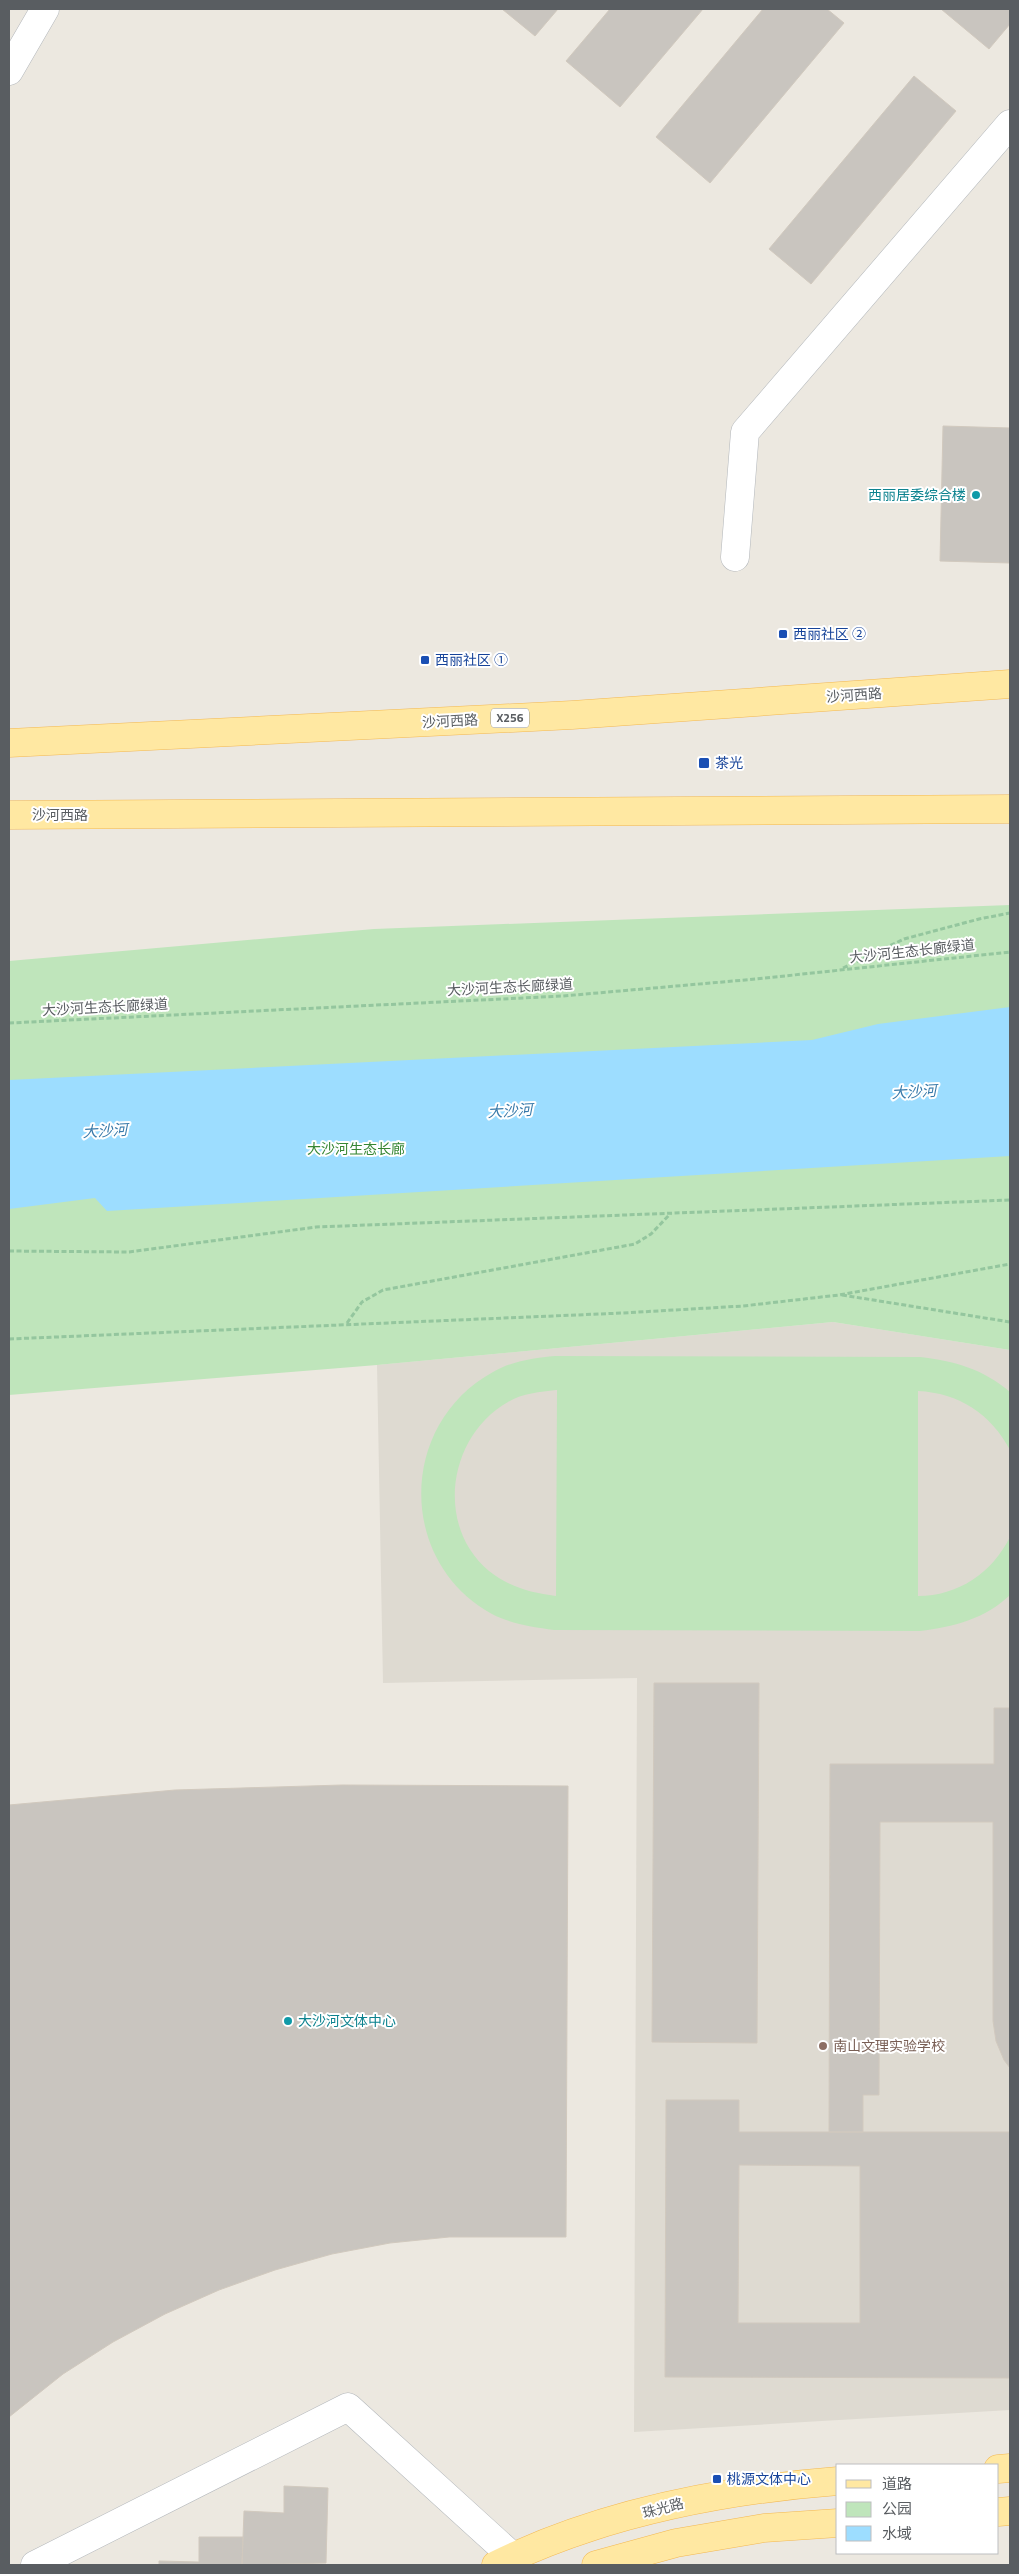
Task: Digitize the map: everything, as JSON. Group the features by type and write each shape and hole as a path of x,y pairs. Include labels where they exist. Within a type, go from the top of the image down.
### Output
{"main road":[{"name":"沙河西路","path":"9,743 572,715 1010,684"},
{"name":"沙河西路","path":"9,815 1010,809"},
{"name":"珠光路","path":"504,2561 594,2527 686,2501 767,2487 836,2481"},
{"path":"596,2565 676,2543 764,2528 836,2523"}],"street":[{"path":"9,71 45,9"},
{"path":"735,558 745,432 1010,124"},
{"path":"35,2565 348,2407 504,2561"}],"path":[{"path":"839,970 904,939 979,918 1010,913"},
{"name":"大沙河生态长廊绿道","path":"9,1023 563,996 1010,952"},
{"path":"9,1251 129,1252 180,1247 316,1227 1010,1200"},
{"path":"346,1324 362,1302 383,1290 635,1244 652,1234 671,1213"},
{"path":"9,1339 632,1313 743,1306 839,1295 1010,1264"},
{"path":"839,1295 1010,1322"}],"shaded area":[{"name":"南山文理实验学校","path":"833,1322 1010,1350 1010,2410 634,2432 637,1678 383,1683 377,1365"}],"green space":[{"name":"大沙河生态长廊","path":"1010,905 1010,1350 833,1322 377,1365 9,1395 9,961 374,929"},
{"path":"555,1356 920,1357 968,1367 989,1377 1010,1392 1010,1450 993,1426 972,1408 947,1396 918,1391 918,1596 947,1592 972,1580 994,1561 1010,1537 1010,1595 979,1616 956,1624 920,1631 554,1630 514,1623 492,1614 461,1591 439,1562 426,1528 421,1493 426,1458 439,1424 462,1395 500,1368 523,1361","holes":["557,1390 556,1596 521,1588 504,1581 489,1571 472,1552 460,1530 455,1506 456,1482 462,1458 472,1436 488,1417 508,1402 520,1397 532,1393"]}],"water":[{"name":"大沙河","path":"1010,1007 1010,1156 107,1211 95,1198 9,1209 9,1080 812,1040 878,1024"}],"building":[{"path":"502,9 558,9 535,36"},
{"path":"610,9 703,9 620,107 566,61"},
{"path":"763,9 827,9 844,23 710,183 656,137"},
{"path":"941,9 1010,9 1010,24 989,49"},
{"path":"914,76 956,111 811,284 769,249"},
{"name":"西丽居委综合楼","path":"943,426 1010,428 1010,563 940,561"},
{"path":"654,1683 759,1683 757,2043 652,2042"},
{"path":"994,1708 1010,1708 1010,2068 1004,2060 996,2041 993,2021 993,1822 880,1822 879,2095 863,2095 863,2132 829,2132 830,1764 994,1764"},
{"name":"大沙河文体中心","path":"342,1785 568,1786 566,2237 449,2237 390,2243 332,2254 275,2270 219,2290 165,2314 113,2342 63,2374 9,2417 9,1805 175,1790"},
{"path":"666,2100 739,2100 739,2132 1010,2132 1010,2378 665,2377","holes":["739,2165 860,2166 860,2323 738,2323"]},
{"path":"284,2486 328,2488 326,2563 242,2565 244,2511 284,2513"},
{"path":"199,2537 243,2537 242,2565 159,2565 159,2561 199,2562"}],"place":[{"name":"西丽居委综合楼","path":"976,495"},
{"name":"西丽社区 ②","path":"783,634"},
{"name":"西丽社区 ①","path":"425,660"},
{"name":"茶光","path":"704,763"},
{"name":"大沙河文体中心","path":"288,2021"},
{"name":"南山文理实验学校","path":"823,2046"},
{"name":"桃源文体中心","path":"717,2479"}]}
